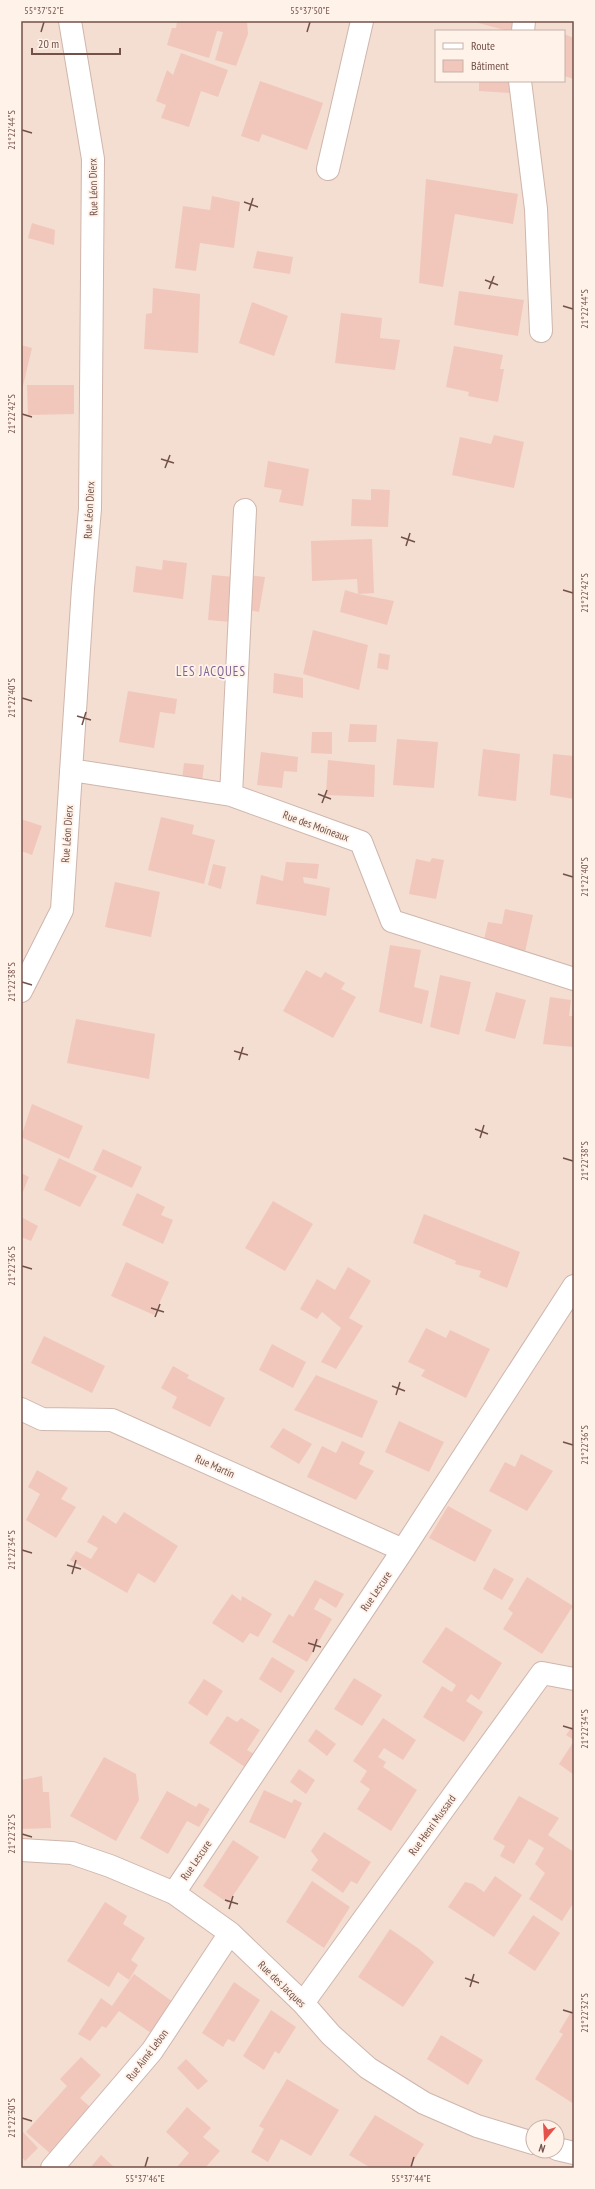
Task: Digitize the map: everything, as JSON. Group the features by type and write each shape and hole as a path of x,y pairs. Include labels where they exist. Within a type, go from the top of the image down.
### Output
{"street":[{"name":"Rue Léon Dierx","path":"21,991 62,910 82,588 90,509 93,159 70,21"},
{"path":"328,169 362,21"},
{"path":"520,82 536,209 541,331"},
{"path":"231,795 245,510"},
{"name":"Rue des Moineaux","path":"71,770 231,795 361,842 392,922 574,979"},
{"name":"Rue Lescure","path":"174,1893 403,1550 574,1286"},
{"name":"Rue Martin","path":"21,1409 42,1419 112,1420 403,1550"},
{"name":"Rue Henri Mussard","path":"303,2003 542,1673 574,1679"},
{"name":"Rue des Jacques","path":"21,1850 72,1853 110,1866 174,1893 230,1933 303,2003 331,2035 368,2068 424,2103 477,2126 525,2141"},
{"name":"Rue Aimé Lebon","path":"52,2168 152,2052 230,1933"}],"shaded area":[{"path":"21,21 574,21 574,2168 21,2168"}],"building":[{"path":"177,21 247,21 248,34 236,66 215,60 223,32 217,31 209,58 167,45 172,28 176,28"},
{"path":"471,21 522,21 519,30 504,30"},
{"path":"565,34 574,38 574,79 565,76"},
{"path":"181,53 228,70 218,97 201,91 189,127 161,118 166,105 156,101 167,70 173,75"},
{"path":"260,81 323,103 307,150 262,134 259,142 241,136"},
{"path":"479,82 513,82 512,93 479,91"},
{"path":"426,179 518,194 513,224 455,214 443,287 419,283"},
{"path":"212,196 240,202 234,248 200,243 196,271 175,268 183,206 210,210"},
{"path":"32,223 55,230 54,245 28,238"},
{"path":"257,251 293,257 290,274 253,268"},
{"path":"153,288 200,294 198,353 144,349 146,314 152,313"},
{"path":"459,291 524,300 518,336 454,325"},
{"path":"252,302 288,316 274,356 239,343"},
{"path":"341,313 382,318 380,338 400,340 395,370 335,363"},
{"path":"21,345 32,348 22,390 21,390"},
{"path":"454,346 503,355 500,369 504,369 498,402 468,396 469,392 446,387"},
{"path":"27,385 74,385 74,414 28,415"},
{"path":"494,435 524,442 514,488 452,475 460,437 491,444"},
{"path":"268,461 309,469 303,506 279,502 282,490 264,487"},
{"path":"371,489 390,490 388,527 351,526 352,499 371,500"},
{"path":"372,539 374,593 358,594 357,579 312,581 311,541"},
{"path":"163,560 187,563 183,599 133,592 136,566 162,570"},
{"path":"212,575 235,577 231,622 208,620"},
{"path":"249,575 265,577 259,612 244,609"},
{"path":"345,590 394,601 387,625 340,612"},
{"path":"313,630 368,645 359,690 303,674"},
{"path":"379,653 390,655 388,670 377,668"},
{"path":"274,673 303,678 303,698 273,693"},
{"path":"128,691 177,699 175,714 160,712 154,748 119,742"},
{"path":"350,724 377,725 376,742 348,742"},
{"path":"312,732 332,732 332,754 311,753"},
{"path":"397,739 438,742 434,788 393,785"},
{"path":"483,749 520,754 516,801 478,796"},
{"path":"261,752 298,757 297,772 284,771 282,788 257,785"},
{"path":"553,754 574,756 574,799 550,795"},
{"path":"328,760 375,765 374,797 326,795"},
{"path":"184,763 204,765 202,782 182,780"},
{"path":"161,817 194,825 192,834 215,840 204,884 148,870"},
{"path":"21,819 42,826 32,855 21,851"},
{"path":"432,858 444,860 436,899 409,894 416,859 430,862"},
{"path":"286,862 319,864 317,879 303,877 304,883 330,888 326,916 256,904 261,875 283,881"},
{"path":"213,864 226,867 221,889 208,885"},
{"path":"115,882 160,892 151,937 105,927"},
{"path":"505,909 533,915 525,952 483,944 488,922 502,924"},
{"path":"390,945 421,950 414,987 429,991 422,1024 379,1012"},
{"path":"306,970 321,978 325,972 345,983 341,989 356,997 333,1038 283,1011"},
{"path":"440,975 471,982 459,1035 430,1027"},
{"path":"496,992 526,1000 515,1039 485,1031"},
{"path":"550,997 571,1000 569,1016 574,1016 574,1047 543,1044"},
{"path":"76,1019 155,1034 149,1079 67,1063"},
{"path":"32,1104 83,1126 69,1159 21,1137"},
{"path":"103,1149 142,1167 132,1188 93,1170"},
{"path":"59,1158 97,1176 80,1207 44,1190"},
{"path":"21,1173 29,1177 22,1194 21,1193"},
{"path":"137,1193 165,1207 161,1215 173,1220 163,1244 122,1225"},
{"path":"273,1201 313,1224 285,1271 245,1248"},
{"path":"424,1214 520,1252 507,1288 479,1277 481,1271 455,1264 456,1261 413,1243"},
{"path":"21,1217 38,1226 31,1241 21,1237"},
{"path":"126,1262 169,1282 154,1315 111,1296"},
{"path":"348,1267 371,1281 349,1318 363,1326 336,1369 321,1362 341,1328 322,1312 317,1319 300,1309 317,1279 335,1290"},
{"path":"426,1328 446,1338 450,1330 490,1349 466,1398 421,1376 425,1370 408,1362"},
{"path":"44,1336 105,1366 92,1393 31,1363"},
{"path":"272,1344 306,1362 293,1388 259,1370"},
{"path":"173,1366 189,1375 187,1378 225,1398 210,1427 172,1408 177,1397 161,1388"},
{"path":"316,1375 378,1401 362,1438 294,1410"},
{"path":"399,1421 444,1442 429,1472 385,1452"},
{"path":"283,1428 312,1444 299,1464 270,1447"},
{"path":"342,1441 365,1452 359,1464 374,1471 356,1500 307,1477 322,1446 336,1453"},
{"path":"521,1454 553,1471 527,1511 489,1491 505,1462 515,1467"},
{"path":"37,1470 68,1488 61,1499 76,1507 56,1538 26,1520 40,1494 28,1487"},
{"path":"448,1506 492,1530 475,1562 429,1538"},
{"path":"124,1512 178,1546 155,1583 138,1573 127,1593 70,1560 76,1551 91,1559 98,1548 87,1542 103,1515 116,1524"},
{"path":"494,1568 514,1579 502,1600 483,1589"},
{"path":"527,1577 573,1606 542,1654 503,1629 513,1613 508,1609"},
{"path":"315,1580 344,1594 336,1608 320,1598 314,1609 332,1619 307,1662 272,1642 289,1614 293,1617"},
{"path":"232,1594 241,1601 242,1596 272,1614 258,1637 250,1633 243,1643 212,1623"},
{"path":"446,1627 502,1663 479,1700 471,1694 466,1701 483,1712 464,1742 423,1717 442,1686 452,1692 456,1685 422,1662"},
{"path":"272,1657 295,1671 281,1693 259,1679"},
{"path":"354,1678 382,1695 362,1726 334,1709"},
{"path":"204,1679 223,1691 207,1716 188,1703"},
{"path":"227,1716 237,1722 241,1718 260,1730 247,1750 254,1754 245,1767 209,1743"},
{"path":"383,1718 416,1740 403,1760 384,1748 378,1757 386,1762 383,1767 417,1790 391,1831 357,1809 370,1789 360,1782 367,1771 353,1761"},
{"path":"574,1724 574,1740 566,1735"},
{"path":"316,1729 336,1744 327,1756 308,1741"},
{"path":"574,1741 574,1775 559,1764"},
{"path":"104,1757 136,1774 139,1800 116,1841 70,1816"},
{"path":"299,1769 315,1780 306,1794 290,1782"},
{"path":"42,1776 43,1792 49,1792 51,1828 21,1829 21,1780"},
{"path":"264,1790 292,1803 294,1799 302,1803 285,1839 249,1822"},
{"path":"167,1791 196,1807 199,1803 210,1809 199,1827 187,1821 168,1854 140,1838"},
{"path":"519,1796 559,1818 548,1835 574,1852 574,1902 562,1921 529,1899 545,1873 535,1864 544,1848 529,1839 514,1864 500,1856 505,1846 493,1839"},
{"path":"324,1832 371,1862 357,1884 351,1881 343,1893 311,1870 318,1860 311,1851"},
{"path":"233,1840 259,1857 228,1903 203,1886"},
{"path":"495,1876 522,1895 494,1937 448,1907 465,1882 473,1884 484,1892"},
{"path":"312,1881 350,1907 324,1948 286,1922"},
{"path":"105,1902 127,1916 123,1924 145,1938 131,1960 138,1965 129,1980 118,1972 109,1987 67,1961"},
{"path":"533,1915 560,1933 535,1971 508,1953"},
{"path":"390,1929 419,1949 434,1962 403,2007 358,1977"},
{"path":"134,1974 173,2002 151,2033 119,2011 106,2028 102,2026 90,2041 78,2034 101,1998 112,2006"},
{"path":"234,1982 260,2000 234,2042 228,2039 223,2047 202,2033"},
{"path":"574,2007 574,2104 535,2079 563,2034 559,2032"},
{"path":"271,2010 296,2027 279,2054 275,2051 264,2070 243,2056"},
{"path":"441,2035 483,2060 468,2085 427,2059"},
{"path":"81,2057 101,2075 80,2098 97,2113 53,2156 26,2132 67,2086 60,2079"},
{"path":"186,2059 208,2081 198,2090 177,2068"},
{"path":"287,2079 339,2110 311,2156 281,2139 268,2162 251,2152 264,2129 259,2126"},
{"path":"187,2107 211,2128 203,2137 220,2151 205,2168 177,2167 189,2153 166,2132"},
{"path":"375,2115 424,2144 409,2168 371,2168 349,2155"},
{"path":"23,2132 38,2148 25,2161 21,2156 21,2134"},
{"path":"101,2155 115,2168 90,2168"}],"district":[{"name":"LES JACQUES","path":"211,671"}]}
